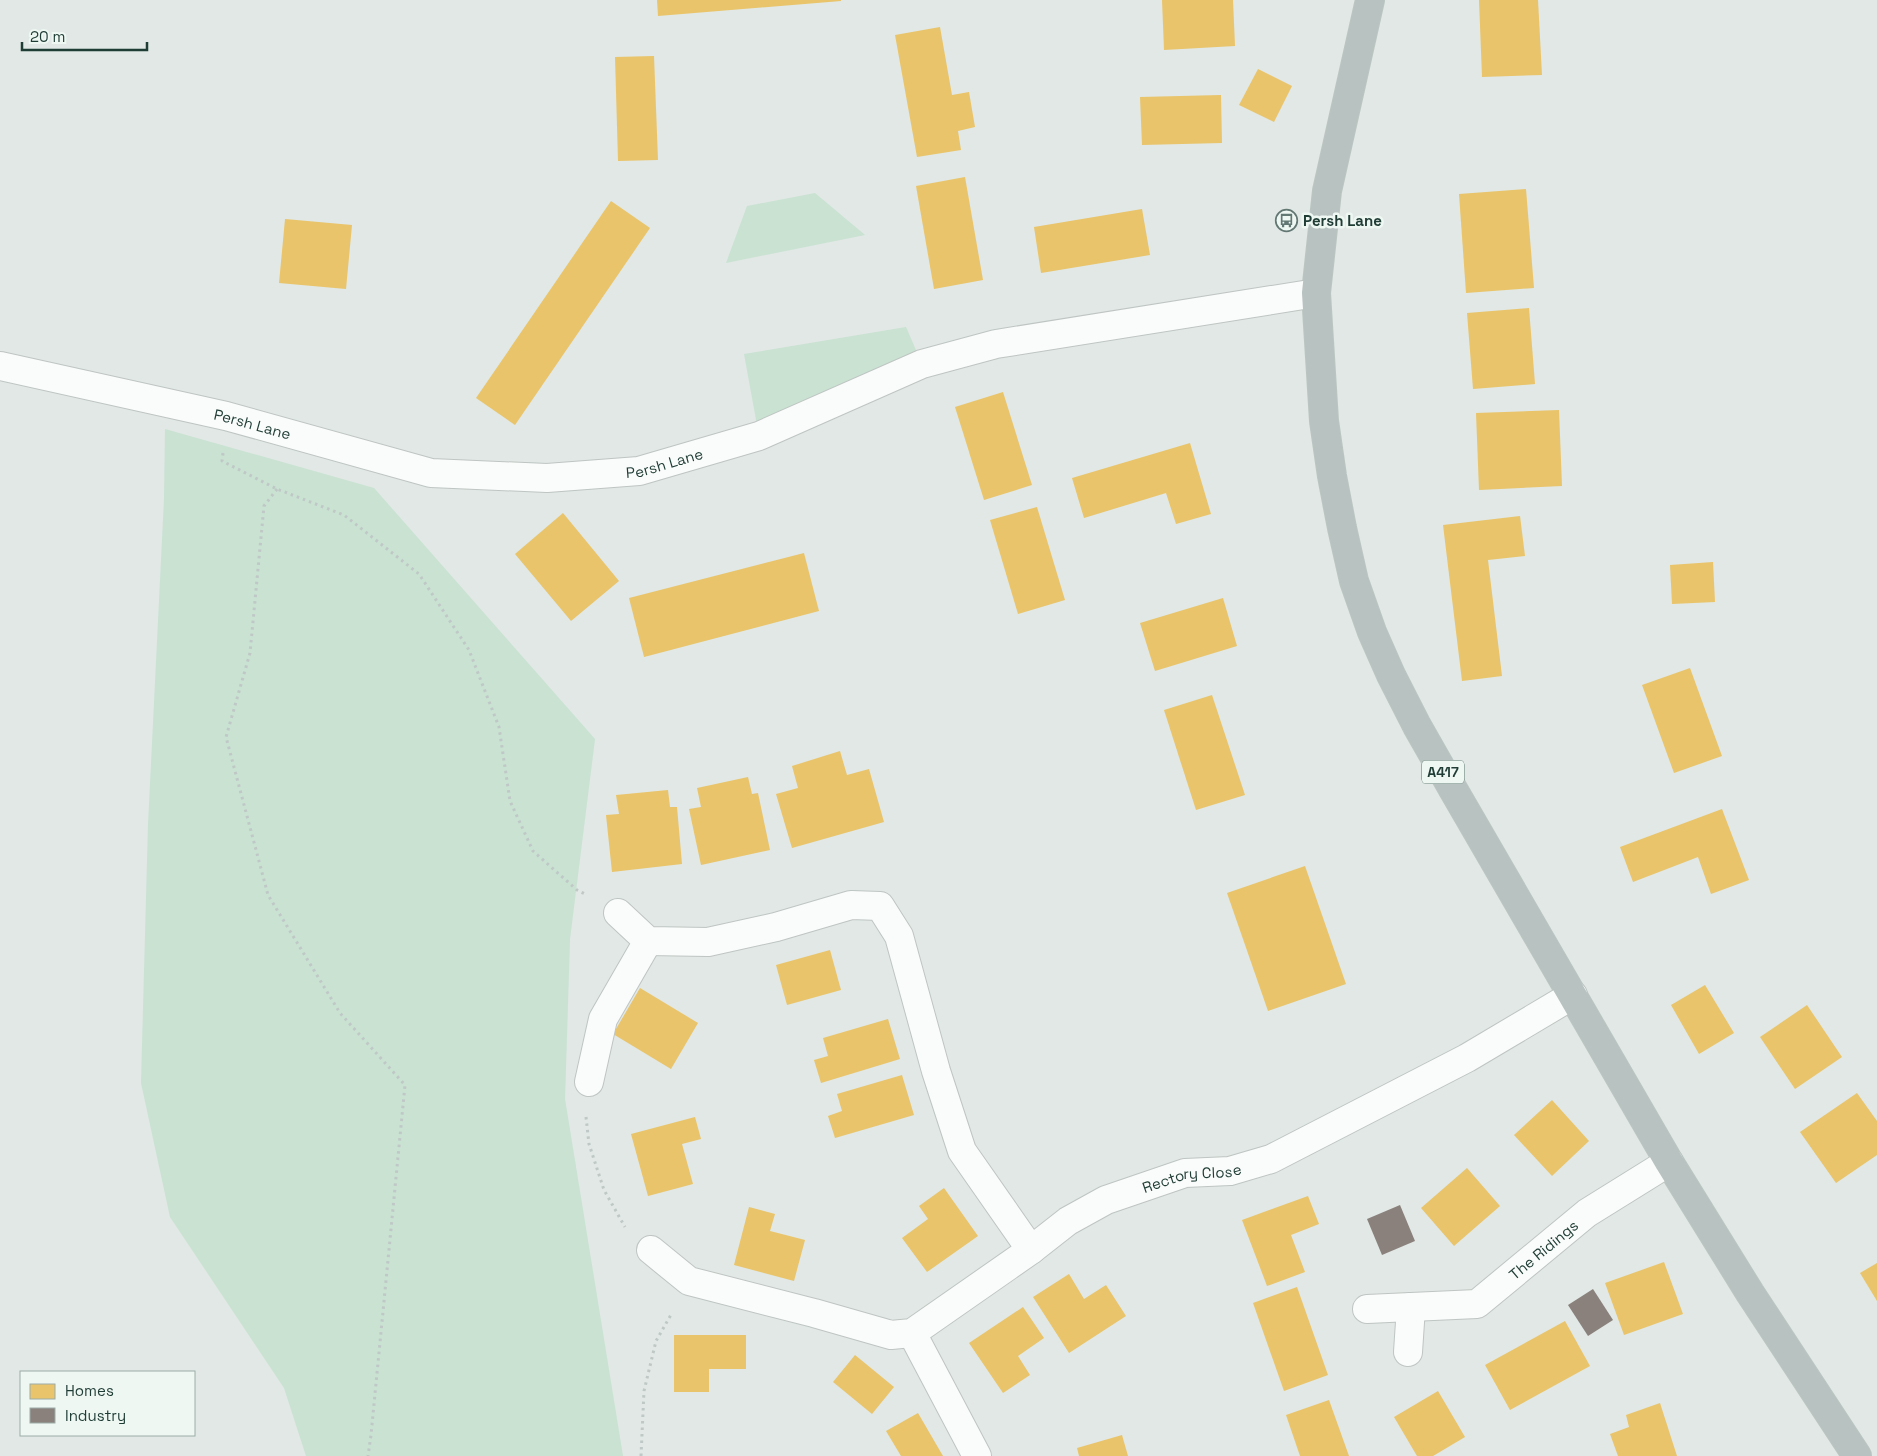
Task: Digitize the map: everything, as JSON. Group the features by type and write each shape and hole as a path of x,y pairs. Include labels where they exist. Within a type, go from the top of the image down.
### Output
{"highway":[{"name":"A417","path":"1370,0 1327,191 1316,293 1324,421 1332,476 1354,581 1372,632 1421,734 1670,1162 1750,1293 1857,1456"}],"street":[{"name":"Persh Lane","path":"0,366 226,416 431,473 547,478 639,471 759,436 922,364 996,344 1316,293"},
{"path":"618,912 648,941 708,942 776,927 851,904 880,906 899,936 936,1071 962,1151 1031,1250"},
{"path":"588,1082 603,1019 648,941"},
{"name":"Rectory Close","path":"912,1333 1068,1222 1106,1200 1185,1173 1230,1172 1271,1159 1467,1058 1573,995"},
{"name":"The Ridings","path":"1367,1309 1477,1304 1587,1214 1670,1162"},
{"path":"651,1250 689,1281 891,1335 912,1333 978,1456"},
{"path":"1408,1352 1411,1307"}],"path":[{"path":"226,416 222,461 277,489 344,515 420,574 469,650 499,727 510,801 533,851 577,890 618,912"},
{"path":"277,489 264,506 250,653 226,737 268,895 340,1013 405,1085 368,1456"},
{"path":"588,1082 585,1101 588,1144 604,1190 622,1225 651,1250"},
{"path":"641,1456 644,1391 656,1341 689,1281"}],"green space":[{"path":"815,193 865,235 726,263 747,206"},
{"path":"906,327 922,364 759,436 744,354"},
{"path":"165,429 374,488 595,739 570,939 565,1099 623,1456 306,1456 284,1388 170,1217 141,1083 148,825 164,499"}],"building: Homes":[{"path":"657,0 841,0 841,1 658,16"},
{"path":"1162,0 1233,0 1235,46 1164,50"},
{"path":"1479,0 1538,0 1542,75 1482,77"},
{"path":"940,27 952,95 969,92 975,127 958,131 961,150 917,157 895,35"},
{"path":"654,56 658,160 618,161 615,57"},
{"path":"1258,69 1292,86 1274,122 1239,105"},
{"path":"1221,95 1222,143 1142,145 1140,97"},
{"path":"965,177 983,280 934,289 916,186"},
{"path":"1526,189 1534,288 1466,293 1459,194"},
{"path":"611,201 650,228 515,425 476,398"},
{"path":"1142,209 1150,255 1041,273 1034,227"},
{"path":"285,219 352,225 346,289 279,283"},
{"path":"1529,308 1535,384 1473,389 1467,313"},
{"path":"1003,392 1032,485 984,500 955,407"},
{"path":"1559,410 1562,486 1479,490 1476,413"},
{"path":"1190,443 1211,514 1176,524 1166,493 1084,518 1072,478"},
{"path":"1037,507 1065,600 1018,614 990,520"},
{"path":"563,513 619,581 571,621 515,554"},
{"path":"1520,516 1525,556 1488,560 1502,676 1462,681 1443,525"},
{"path":"804,553 819,611 644,657 629,598"},
{"path":"1713,562 1715,602 1672,604 1670,565"},
{"path":"1223,598 1237,646 1155,671 1140,623"},
{"path":"1690,668 1722,756 1674,773 1642,685"},
{"path":"1212,695 1245,795 1196,810 1164,710"},
{"path":"840,751 847,775 869,769 884,822 792,848 776,794 798,788 792,766"},
{"path":"748,777 752,794 758,793 770,850 701,865 689,809 701,807 697,788"},
{"path":"668,790 670,807 677,807 682,864 612,872 606,815 619,814 616,795"},
{"path":"1722,809 1749,880 1711,894 1698,857 1633,882 1620,847"},
{"path":"1305,866 1346,984 1268,1011 1227,893"},
{"path":"830,950 841,990 787,1005 776,965"},
{"path":"1705,985 1734,1033 1699,1054 1671,1005"},
{"path":"640,988 698,1023 671,1069 613,1034"},
{"path":"1807,1005 1842,1057 1795,1089 1760,1037"},
{"path":"888,1019 900,1059 821,1083 814,1060 828,1056 823,1038"},
{"path":"902,1075 914,1115 835,1138 828,1116 842,1111 837,1094"},
{"path":"1857,1093 1877,1121 1877,1155 1836,1183 1800,1132"},
{"path":"1552,1100 1589,1141 1552,1176 1514,1135"},
{"path":"695,1117 701,1139 682,1144 693,1184 648,1196 631,1134"},
{"path":"1467,1168 1500,1206 1454,1246 1421,1208"},
{"path":"944,1188 978,1236 927,1272 902,1238 928,1219 919,1206"},
{"path":"1308,1196 1319,1224 1291,1235 1305,1272 1267,1286 1242,1220"},
{"path":"749,1207 775,1214 770,1231 805,1240 794,1281 734,1265"},
{"path":"1664,1262 1683,1314 1624,1335 1605,1283"},
{"path":"1877,1263 1877,1301 1860,1273"},
{"path":"1069,1274 1084,1299 1106,1285 1126,1316 1069,1353 1033,1297"},
{"path":"1297,1287 1328,1375 1284,1391 1253,1303"},
{"path":"1023,1307 1044,1338 1018,1356 1030,1375 1003,1393 969,1343"},
{"path":"1565,1321 1590,1366 1510,1410 1485,1365"},
{"path":"674,1335 746,1335 746,1369 709,1369 709,1392 674,1392"},
{"path":"855,1355 894,1387 872,1414 833,1382"},
{"path":"1438,1391 1465,1437 1433,1456 1417,1456 1394,1417"},
{"path":"1329,1400 1349,1456 1300,1456 1286,1415"},
{"path":"1660,1403 1677,1456 1618,1456 1610,1434 1629,1427 1626,1415"},
{"path":"918,1413 943,1456 901,1456 886,1431"},
{"path":"1122,1435 1128,1456 1079,1456 1077,1448"}],"building: Industry":[{"path":"1400,1205 1415,1241 1382,1255 1367,1219"},
{"path":"1593,1289 1613,1320 1588,1336 1568,1305"}],"place":[{"name":"Persh Lane","path":"1287,220"}]}
